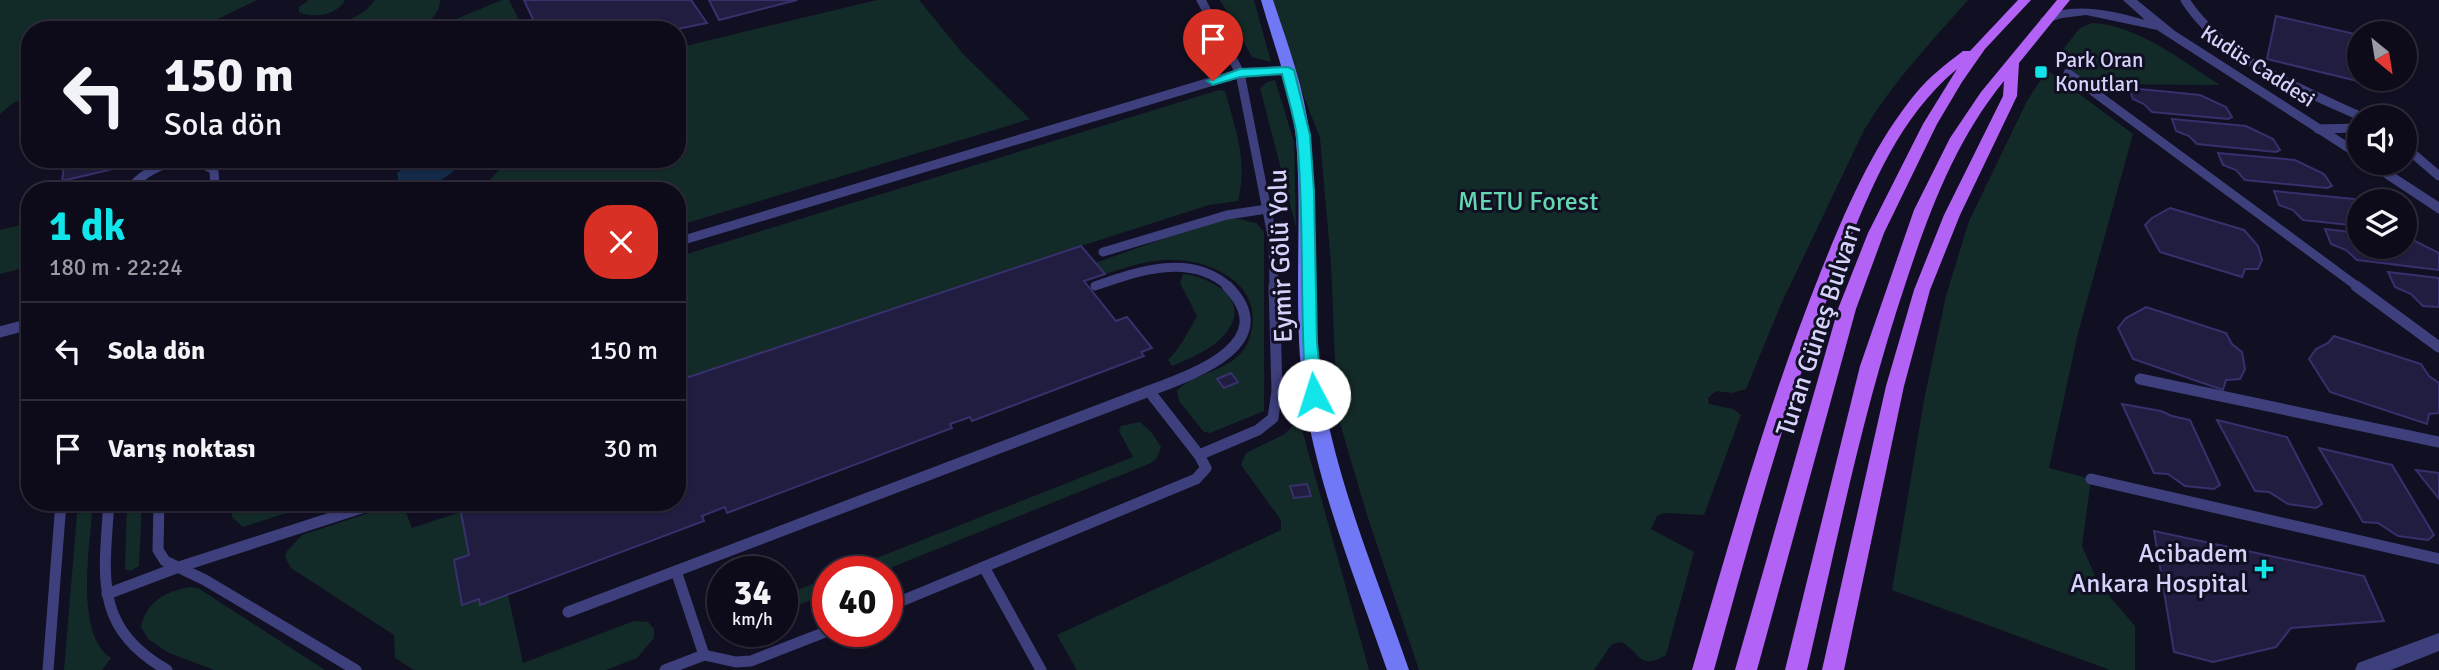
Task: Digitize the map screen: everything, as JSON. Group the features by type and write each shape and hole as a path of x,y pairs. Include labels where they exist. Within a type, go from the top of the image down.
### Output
{"main road":[{"name":"Turan Güneş Bulvarı","path":"1746,670 1832,363 1857,284 1893,195 1930,124 1980,46 2025,0"},
{"path":"1796,670 1870,366 1918,221 1957,138 2013,59 2063,0"},
{"path":"1703,670 1799,354 1849,223 1868,181 1912,106 1945,71 1980,46"},
{"path":"1833,670 1895,386 1923,290 1952,215 2010,96 2013,59"}],"street":[{"name":"Eymir Gölü Yolu","path":"1267,0 1288,70 1303,135 1307,191 1309,342 1314,395 1324,443 1342,505 1398,670"},
{"name":"Kudüs Caddesi","path":"2129,0 2170,34 2347,148"},
{"name":"Kudüs Caddesi","path":"2046,19 2070,11 2099,12 2134,20 2170,34"},
{"path":"2387,175 2439,209"},
{"path":"2366,670 2439,642"}],"lane":[{"path":"1199,455 1258,430 1269,423 1275,413 1273,241 1240,73 1201,0"},
{"path":"2185,0 2190,12 2206,28 2235,49 2289,81 2347,110"},
{"path":"686,239 1240,73 1288,70"},
{"path":"2067,72 2439,346"},
{"path":"2318,129 2347,128"},
{"path":"2417,157 2439,176"},
{"path":"134,182 158,168"},
{"path":"1103,252 1227,215 1267,209"},
{"path":"568,612 1211,365 1234,348 1244,325 1240,302 1233,291 1213,275 1199,269 1184,267 1148,270 1095,286"},
{"path":"0,332 21,326"},
{"path":"2140,379 2439,442"},
{"path":"903,600 1196,479 1206,468 1199,455 1149,391"},
{"path":"2091,479 2439,559"},
{"path":"47,670 60,511"},
{"path":"108,511 105,573 107,594 117,630 129,647 158,669"},
{"path":"159,511 158,551 165,561 205,579 356,670"},
{"path":"107,594 176,568 352,511"},
{"path":"984,567 1041,670"},
{"path":"676,571 704,654"},
{"path":"665,670 704,654 736,662 751,661 812,637"}],"green space":[{"path":"0,0 257,0 214,21 21,21 21,100 0,114"},
{"path":"309,0 345,0 337,9 325,14 299,12 299,7"},
{"path":"375,0 440,0 436,14 429,21 346,21 367,9"},
{"path":"502,0 509,0 520,21 452,21"},
{"path":"877,0 919,0 964,55 1030,119 686,223 686,182 488,182 501,168 686,168 686,46"},
{"path":"1220,0 1254,0 1271,62 1252,57"},
{"name":"METU Forest","path":"1266,0 1968,0 1900,79 1864,130 1782,302 1746,389 1732,393 1716,391 1708,398 1709,404 1733,409 1741,415 1704,515 1664,513 1657,516 1651,529 1694,552 1666,655 1646,661 1622,642 1612,644 1594,670 1419,670 1367,515 1337,413 1331,264 1320,138"},
{"path":"2092,23 2109,25 2143,37 2220,85 2090,84 2056,58 2080,28"},
{"path":"2047,70 2133,134 2078,333 2049,468 2091,479 2082,546 2098,583 2135,626 2135,670 2110,670 1892,590 1925,395 1946,296 1969,221 2027,101"},
{"path":"1275,80 1294,142 1296,227 1260,88"},
{"path":"1219,90 1225,91 1237,133 1242,173 1238,201 1209,205 1081,246 686,378 686,254"},
{"path":"1235,218 1256,223 1264,232 1264,411 1210,433 1204,432 1179,401 1177,390 1230,362 1245,348 1250,338 1252,311 1240,286 1216,270 1187,261 1155,261 1105,274 1095,263 1219,219"},
{"path":"21,225 21,268 0,274 0,230"},
{"path":"1183,274 1204,279 1224,291 1231,299 1234,319 1217,342 1203,352 1172,366 1168,360 1181,345 1197,316 1180,283"},
{"path":"1299,419 1369,670 1077,670 1057,635 1281,530 1281,520 1241,465 1246,453 1285,434"},
{"path":"1140,422 1152,433 1161,447 1157,458 1151,463 903,563 903,556 882,556 1133,457 1119,431 1121,426"},
{"path":"77,511 92,511 88,608 99,646 111,658 102,670 64,670"},
{"path":"127,511 142,511 139,566 130,571 125,569"},
{"path":"232,511 292,511 243,527 232,517"},
{"path":"375,511 405,511 412,528 461,512 469,555 454,561 462,604 479,599 480,605 508,595 523,663 634,621 648,622 654,629 654,638 637,658 606,670 414,670 395,658 394,635 291,568 285,557 287,551 302,535"},
{"path":"812,584 812,600 798,605 798,590"},
{"path":"198,588 325,670 214,670 169,653 148,639 141,627 148,610 159,599 173,591"}],"water":[{"path":"404,168 456,169 435,182 399,182 397,173"}],"building":[{"path":"524,0 691,0 707,23 686,27 686,21 534,21"},
{"path":"709,0 797,0 719,20"},
{"path":"2276,16 2347,32 2347,78 2267,59"},
{"path":"2129,88 2200,95 2226,107 2232,117 2228,119 2152,112 2133,99"},
{"path":"2172,119 2246,126 2273,139 2280,150 2276,152 2197,144 2189,136 2176,131"},
{"path":"2218,153 2295,160 2324,174 2332,186 2327,188 2245,180 2236,170 2223,165"},
{"path":"64,168 118,168 62,181"},
{"path":"2274,191 2347,198 2347,225 2303,220 2293,210 2279,205"},
{"path":"2170,208 2244,230 2258,246 2262,260 2258,269 2245,269 2242,277 2160,252 2145,225"},
{"path":"2325,229 2347,232 2347,251 2331,244"},
{"path":"2417,242 2439,253 2439,270 2357,260 2417,259"},
{"path":"1081,246 1105,274 1084,281 1116,321 1127,317 1152,348 1141,352 1144,356 972,421 970,417 950,424 952,428 727,513 725,507 702,516 704,521 480,605 479,599 462,605 454,560 469,555 461,511 686,511 686,378"},
{"path":"2388,272 2439,278 2439,307 2423,306 2411,294 2395,287"},
{"path":"2146,307 2226,333 2232,344 2242,352 2245,369 2240,379 2226,380 2223,390 2133,359 2118,328 2126,318"},
{"path":"2334,336 2421,364 2429,376 2439,383 2439,413 2429,414 2427,424 2330,392 2309,359 2316,349 2328,343"},
{"path":"1231,373 1238,382 1224,388 1217,379"},
{"path":"2122,404 2161,411 2190,420 2220,485 2214,489 2185,486 2168,474 2154,473"},
{"path":"2217,420 2287,437 2322,504 2316,508 2288,504 2269,492 2255,491"},
{"path":"2319,448 2392,465 2434,535 2428,540 2398,536 2378,523 2363,522"},
{"path":"2416,470 2439,473 2439,499"},
{"path":"1307,484 1311,496 1294,498 1290,486"},
{"path":"2154,531 2364,576 2384,621 2291,628 2276,647 2213,662 2174,652"}],"place":[{"name":"Park Oran Konutları","path":"2041,72"},
{"name":"Acibadem Ankara Hospital","path":"2264,569"}],"route":[{"path":"1213,81 1240,73 1288,70 1303,135 1307,191 1309,342 1314,395"}]}
